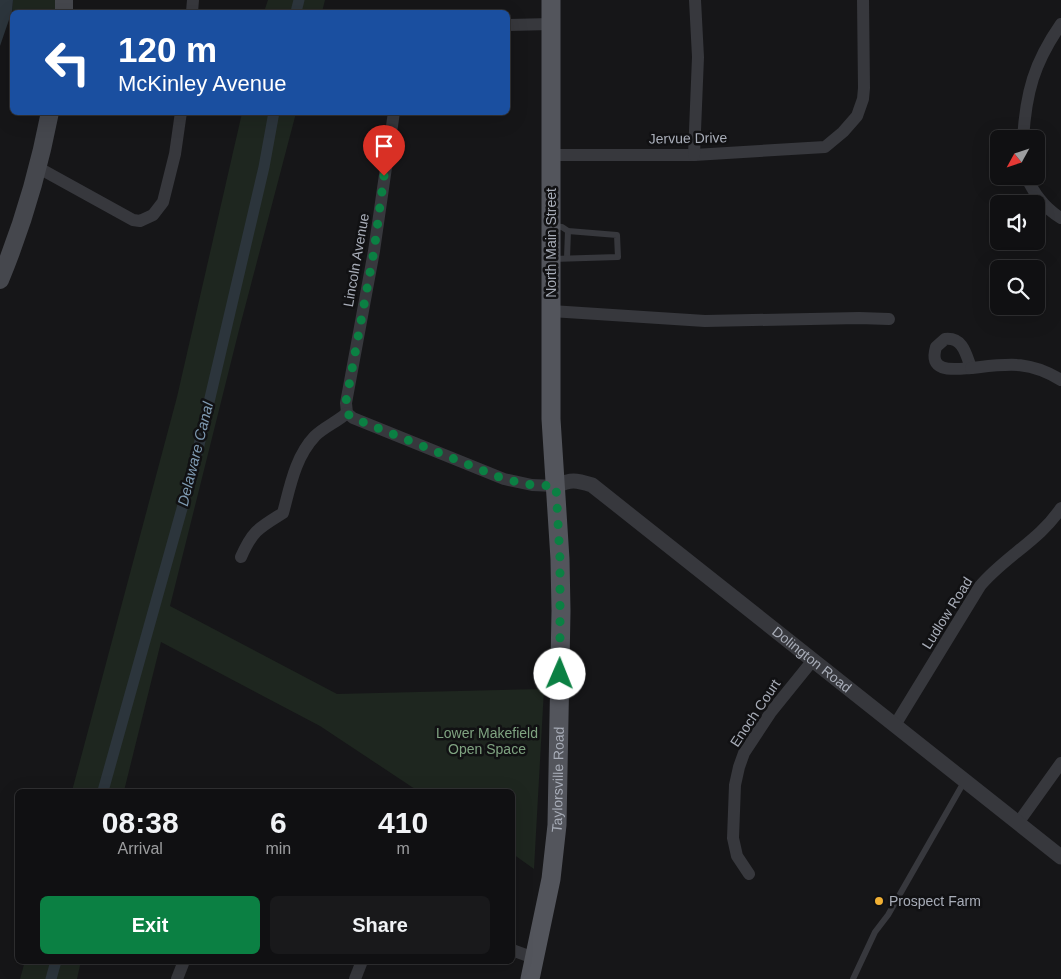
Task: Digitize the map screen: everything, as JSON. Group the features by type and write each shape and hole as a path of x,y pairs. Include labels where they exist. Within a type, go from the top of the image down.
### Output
{"main road":[{"name":"North Main Street","path":"551,0 551,156 560,229 559,259 551,311 551,419 556,486"},
{"path":"0,280 21,225 49,115"},
{"name":"Taylorsville Road","path":"530,979 552,879 557,825 561,611 556,486"}],"street":[{"path":"694,155 698,57 696,0"},
{"name":"Jervue Drive","path":"551,156 694,155 825,147 857,116 863,99 863,0"},
{"path":"510,25 551,24"},
{"path":"1024,130 1025,108 1033,77 1046,49 1061,24"},
{"path":"37,167 77,191 133,220 140,221 153,215 163,202 175,154 181,115"},
{"name":"Lincoln Avenue","path":"345,415 374,251 394,115"},
{"path":"1031,185 1045,206 1061,218"},
{"path":"551,311 705,321 859,318 889,320"},
{"path":"971,368 1027,365 1043,370 1061,380"},
{"path":"241,557 248,541 255,532 283,513 296,467 313,438 345,415 504,479 532,485 556,486"},
{"name":"Dolington Road","path":"556,486 570,480 592,485 1061,857"},
{"name":"Ludlow Road","path":"896,725 980,586 990,573 1042,532 1061,508"},
{"name":"Enoch Court","path":"749,874 737,856 733,838 735,785 739,767 744,753 771,712 813,660"},
{"path":"1018,823 1061,763"},
{"path":"515,951 534,958"},
{"path":"177,979 183,964"},
{"path":"355,979 361,964"}],"lane":[{"path":"559,259 618,257 617,235 560,229"},
{"path":"853,979 875,932 888,915 965,781"}],"green space":[{"path":"13,0 64,0 64,10 12,10"},
{"path":"268,0 325,0 322,10 265,10"},
{"name":"Lower Makefield Open Space","path":"242,115 295,115 170,606 337,694 544,689 534,869 515,855 515,789 415,789 320,726 161,642 124,789 73,789 177,397"},
{"path":"24,964 80,964 77,979 20,979"}],"shaded area":[{"path":"0,0 13,0 12,10 10,10 10,17 0,46"}],"waterway":[{"name":"Delaware Canal","path":"296,10 299,0"},
{"name":"Delaware Canal","path":"104,789 195,462 264,167 273,115"},
{"name":"Delaware Canal","path":"51,979 55,964"}],"place":[{"name":"Prospect Farm","path":"879,901"}],"route":[{"path":"384,176 374,251 345,409 349,416 353,418 504,479 517,483 556,486 560,559 560,674"}]}
